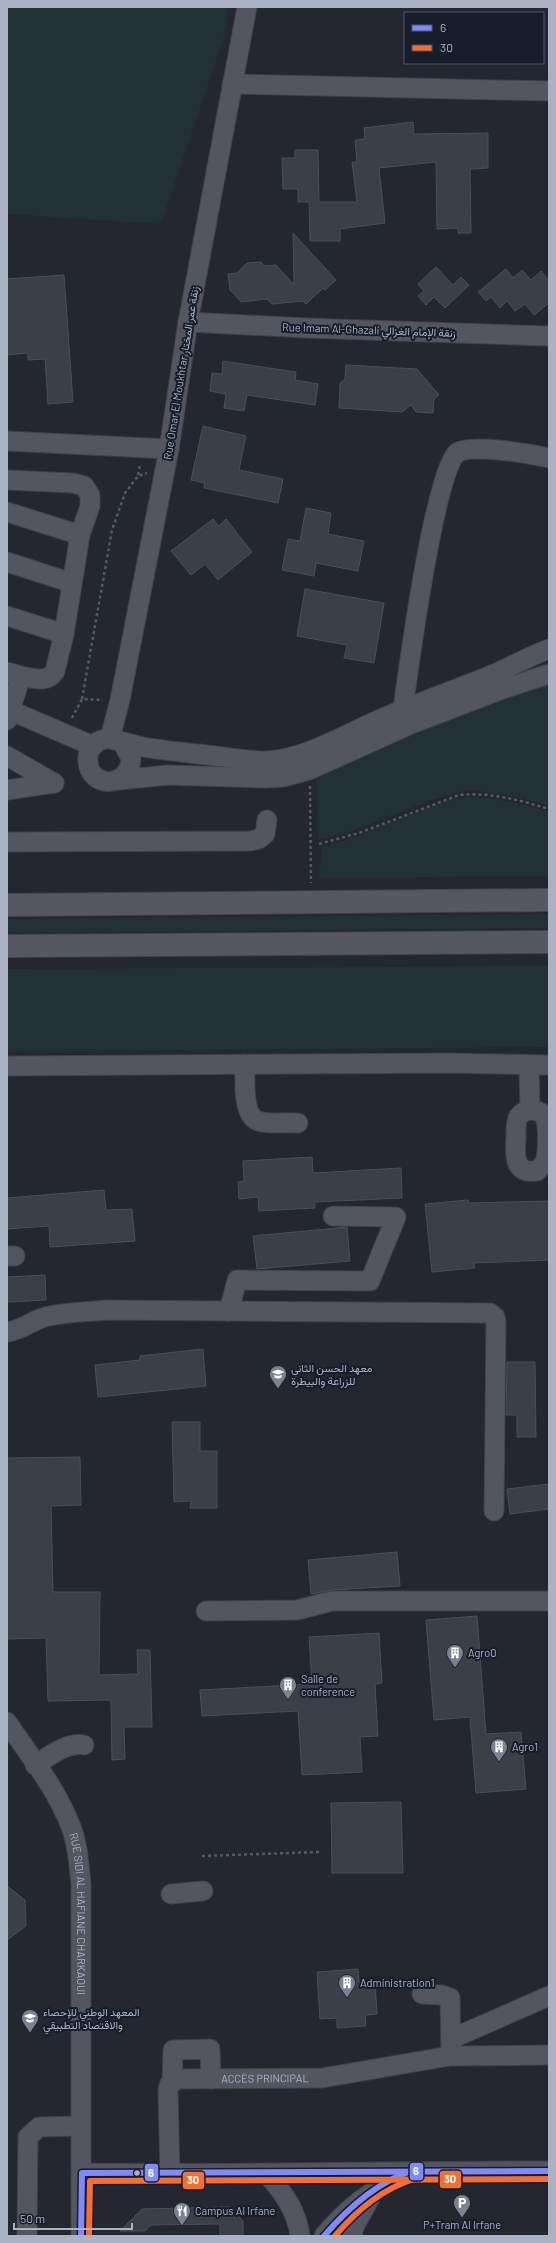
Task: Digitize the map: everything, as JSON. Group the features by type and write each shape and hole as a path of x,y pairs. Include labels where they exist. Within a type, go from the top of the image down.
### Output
{"main road":[{"path":"7,905 549,900"},
{"path":"7,946 549,942"}],"street":[{"name":"Rue Omar El Moukhtar زنقة عمر المختار","path":"117,741 120,700 167,457 188,322 247,7"},
{"path":"232,84 549,90"},
{"name":"Rue Imam Al-Ghazali زنقة الإمام الغزالي","path":"188,322 306,328 549,336"},
{"path":"7,441 167,457"},
{"path":"402,709 429,544 442,482 450,461 455,454 465,449 496,450 549,458"},
{"path":"7,480 73,482 84,486 90,495 90,506 80,535 64,634 52,677 46,680 14,674 8,713 63,732 93,746"},
{"path":"7,512 80,535"},
{"path":"7,562 72,583"},
{"path":"7,616 64,634"},
{"path":"549,649 482,678 402,709 303,753 281,759 250,760 117,741 99,741 93,746 88,758 88,766 92,773 103,781 168,775 266,778 284,777 309,770 409,726 503,689 549,674"},
{"path":"117,741 130,755 131,763 126,774 119,780"},
{"path":"7,756 54,783 7,790"},
{"path":"7,842 250,841 259,839 265,834 267,820"},
{"path":"245,1064 248,1113 259,1121 298,1123"},
{"path":"7,1066 245,1064 549,1065"},
{"path":"529,1065 530,1110"},
{"path":"229,1311 237,1280 370,1282 396,1217 333,1216"},
{"path":"7,1332 25,1328 43,1318 72,1313 108,1310 490,1313 495,1317 496,1323 494,1511"},
{"path":"206,1611 297,1610 332,1601 549,1601"},
{"name":"RUE SIDI AL HAFIANE CHARKAOUI","path":"7,1722 60,1804 71,1827 77,1850 81,1884 81,2236"},
{"path":"35,1765 63,1748 77,1744 84,1745"},
{"path":"171,1894 204,1891"},
{"path":"422,1994 446,1995 450,1998 451,2047"},
{"path":"451,2047 549,1996"},
{"path":"451,2047 549,2055"},
{"name":"ACCÈS PRINCIPAL","path":"172,2082 177,2079 322,2078 451,2047"},
{"path":"170,2174 168,2091 172,2082 173,2050 210,2049 211,2079"},
{"path":"27,2236 28,2137 39,2127 81,2126"},
{"path":"82,2173 267,2174 549,2170"},
{"path":"324,2236 352,2207 374,2190 410,2171"},
{"path":"267,2174 281,2190 292,2208 300,2236"},
{"path":"352,2236 354,2227 374,2190"}],"path":[{"path":"63,732 82,699 112,530 126,493 138,476 167,457"},
{"path":"82,699 120,700"},
{"path":"309,770 311,884"},
{"path":"319,844 359,833 458,795 490,795 526,802 549,809"},
{"path":"202,1856 319,1852"}],"shaded area":[{"path":"7,7 228,7 224,37 161,224 7,214"},
{"path":"549,661 549,805 516,797 468,790 432,800 344,834 318,840 316,762 413,714"},
{"path":"461,798 483,798 506,801 528,805 549,812 549,876 319,878 322,847 357,836 443,802"},
{"path":"549,914 549,928 7,933 7,919"},
{"path":"549,966 549,1047 7,1052 7,969"}],"building":[{"path":"413,122 414,134 488,133 488,168 470,169 471,233 458,233 458,228 437,229 436,162 379,168 385,223 340,229 340,241 310,241 309,202 298,202 298,189 283,189 282,158 295,158 295,150 318,150 319,202 357,202 352,162 357,162 355,140 365,139 364,128"},
{"path":"293,233 336,280 325,290 323,288 306,304 303,301 272,304 267,299 241,302 230,290 228,274 237,273 247,263 261,262 265,266 276,265 294,285"},
{"path":"436,267 453,285 461,277 469,285 445,308 434,297 426,305 418,296 424,291 418,284"},
{"path":"506,269 513,278 522,270 531,280 541,271 549,281 549,303 534,315 525,304 515,311 507,301 500,308 491,297 486,301 478,292"},
{"path":"64,275 73,402 48,404 45,359 28,360 28,353 7,355 7,279"},
{"path":"223,361 296,372 295,380 318,384 315,405 247,395 244,411 224,408 226,394 210,391 212,373 222,374"},
{"path":"346,365 417,369 439,395 434,399 433,413 416,412 411,405 402,412 339,408 340,383 345,379"},
{"path":"203,426 246,436 239,470 283,479 278,503 204,488 205,483 191,480"},
{"path":"306,508 331,513 328,534 364,541 358,571 316,563 314,576 282,570 288,539 300,541"},
{"path":"213,519 219,526 226,519 252,552 218,580 205,564 191,575 171,551"},
{"path":"305,589 384,603 374,663 344,658 347,645 297,636"},
{"path":"312,1157 313,1173 401,1168 402,1198 315,1202 315,1208 259,1211 258,1197 239,1199 238,1182 244,1181 243,1161"},
{"path":"104,1190 106,1210 132,1209 135,1241 50,1247 49,1226 7,1229 7,1198"},
{"path":"468,1200 469,1203 549,1201 549,1260 474,1263 475,1268 432,1272 425,1204"},
{"path":"347,1227 350,1261 257,1269 253,1236"},
{"path":"45,1275 46,1300 7,1302 7,1277"},
{"path":"203,1349 206,1386 98,1397 95,1365 140,1360 140,1356"},
{"path":"507,1362 535,1362 536,1437 517,1437 517,1415 506,1415"},
{"path":"172,1422 200,1422 200,1451 217,1451 217,1508 190,1508 191,1501 174,1502"},
{"path":"80,1457 81,1505 51,1506 53,1592 100,1592 99,1675 138,1674 137,1650 150,1650 152,1727 124,1727 125,1759 112,1760 111,1700 48,1701 46,1638 7,1639 7,1458"},
{"path":"549,1484 549,1509 510,1514 507,1489"},
{"path":"397,1552 400,1586 332,1590 311,1594 308,1560"},
{"name":"Agro0","path":"477,1616 486,1734 521,1732 526,1789 476,1793 470,1717 434,1720 426,1620"},
{"name":"Salle de conference","path":"379,1633 382,1683 375,1684 378,1736 360,1737 362,1772 302,1775 298,1711 202,1716 200,1690 312,1684 309,1637"},
{"path":"401,1802 403,1873 332,1873 331,1803"},
{"path":"7,1886 25,1900 26,1926 7,1940"},
{"name":"Administration1","path":"358,1969 359,1982 375,1980 377,2014 365,2015 366,2026 337,2028 337,2018 320,2019 317,1972"},
{"path":"229,2207 243,2221 243,2236 220,2236 220,2224 151,2225 145,2231 120,2231 142,2209"}],"transit line":[{"name":"6","path":"324,2236 353,2206 374,2189 411,2171"},
{"name":"6","path":"81,2236 82,2173 549,2171"},
{"name":"30","path":"335,2236 370,2202 402,2183 414,2179"},
{"name":"30","path":"89,2236 90,2181 549,2179"}],"place":[{"name":"معهد الحسن الثاني للزراعة والبيطرة","path":"278,1389"},
{"name":"Agro0","path":"455,1668"},
{"name":"Salle de conference","path":"288,1700"},
{"name":"Agro1","path":"499,1762"},
{"name":"Administration1","path":"347,1998"},
{"name":"المعهد الوطني للإحصاء والاقتصاد التطبيقي","path":"30,2033"},
{"name":"P+Tram Al Irfane","path":"462,2218"},
{"name":"Campus Al Irfane","path":"182,2226"}]}
